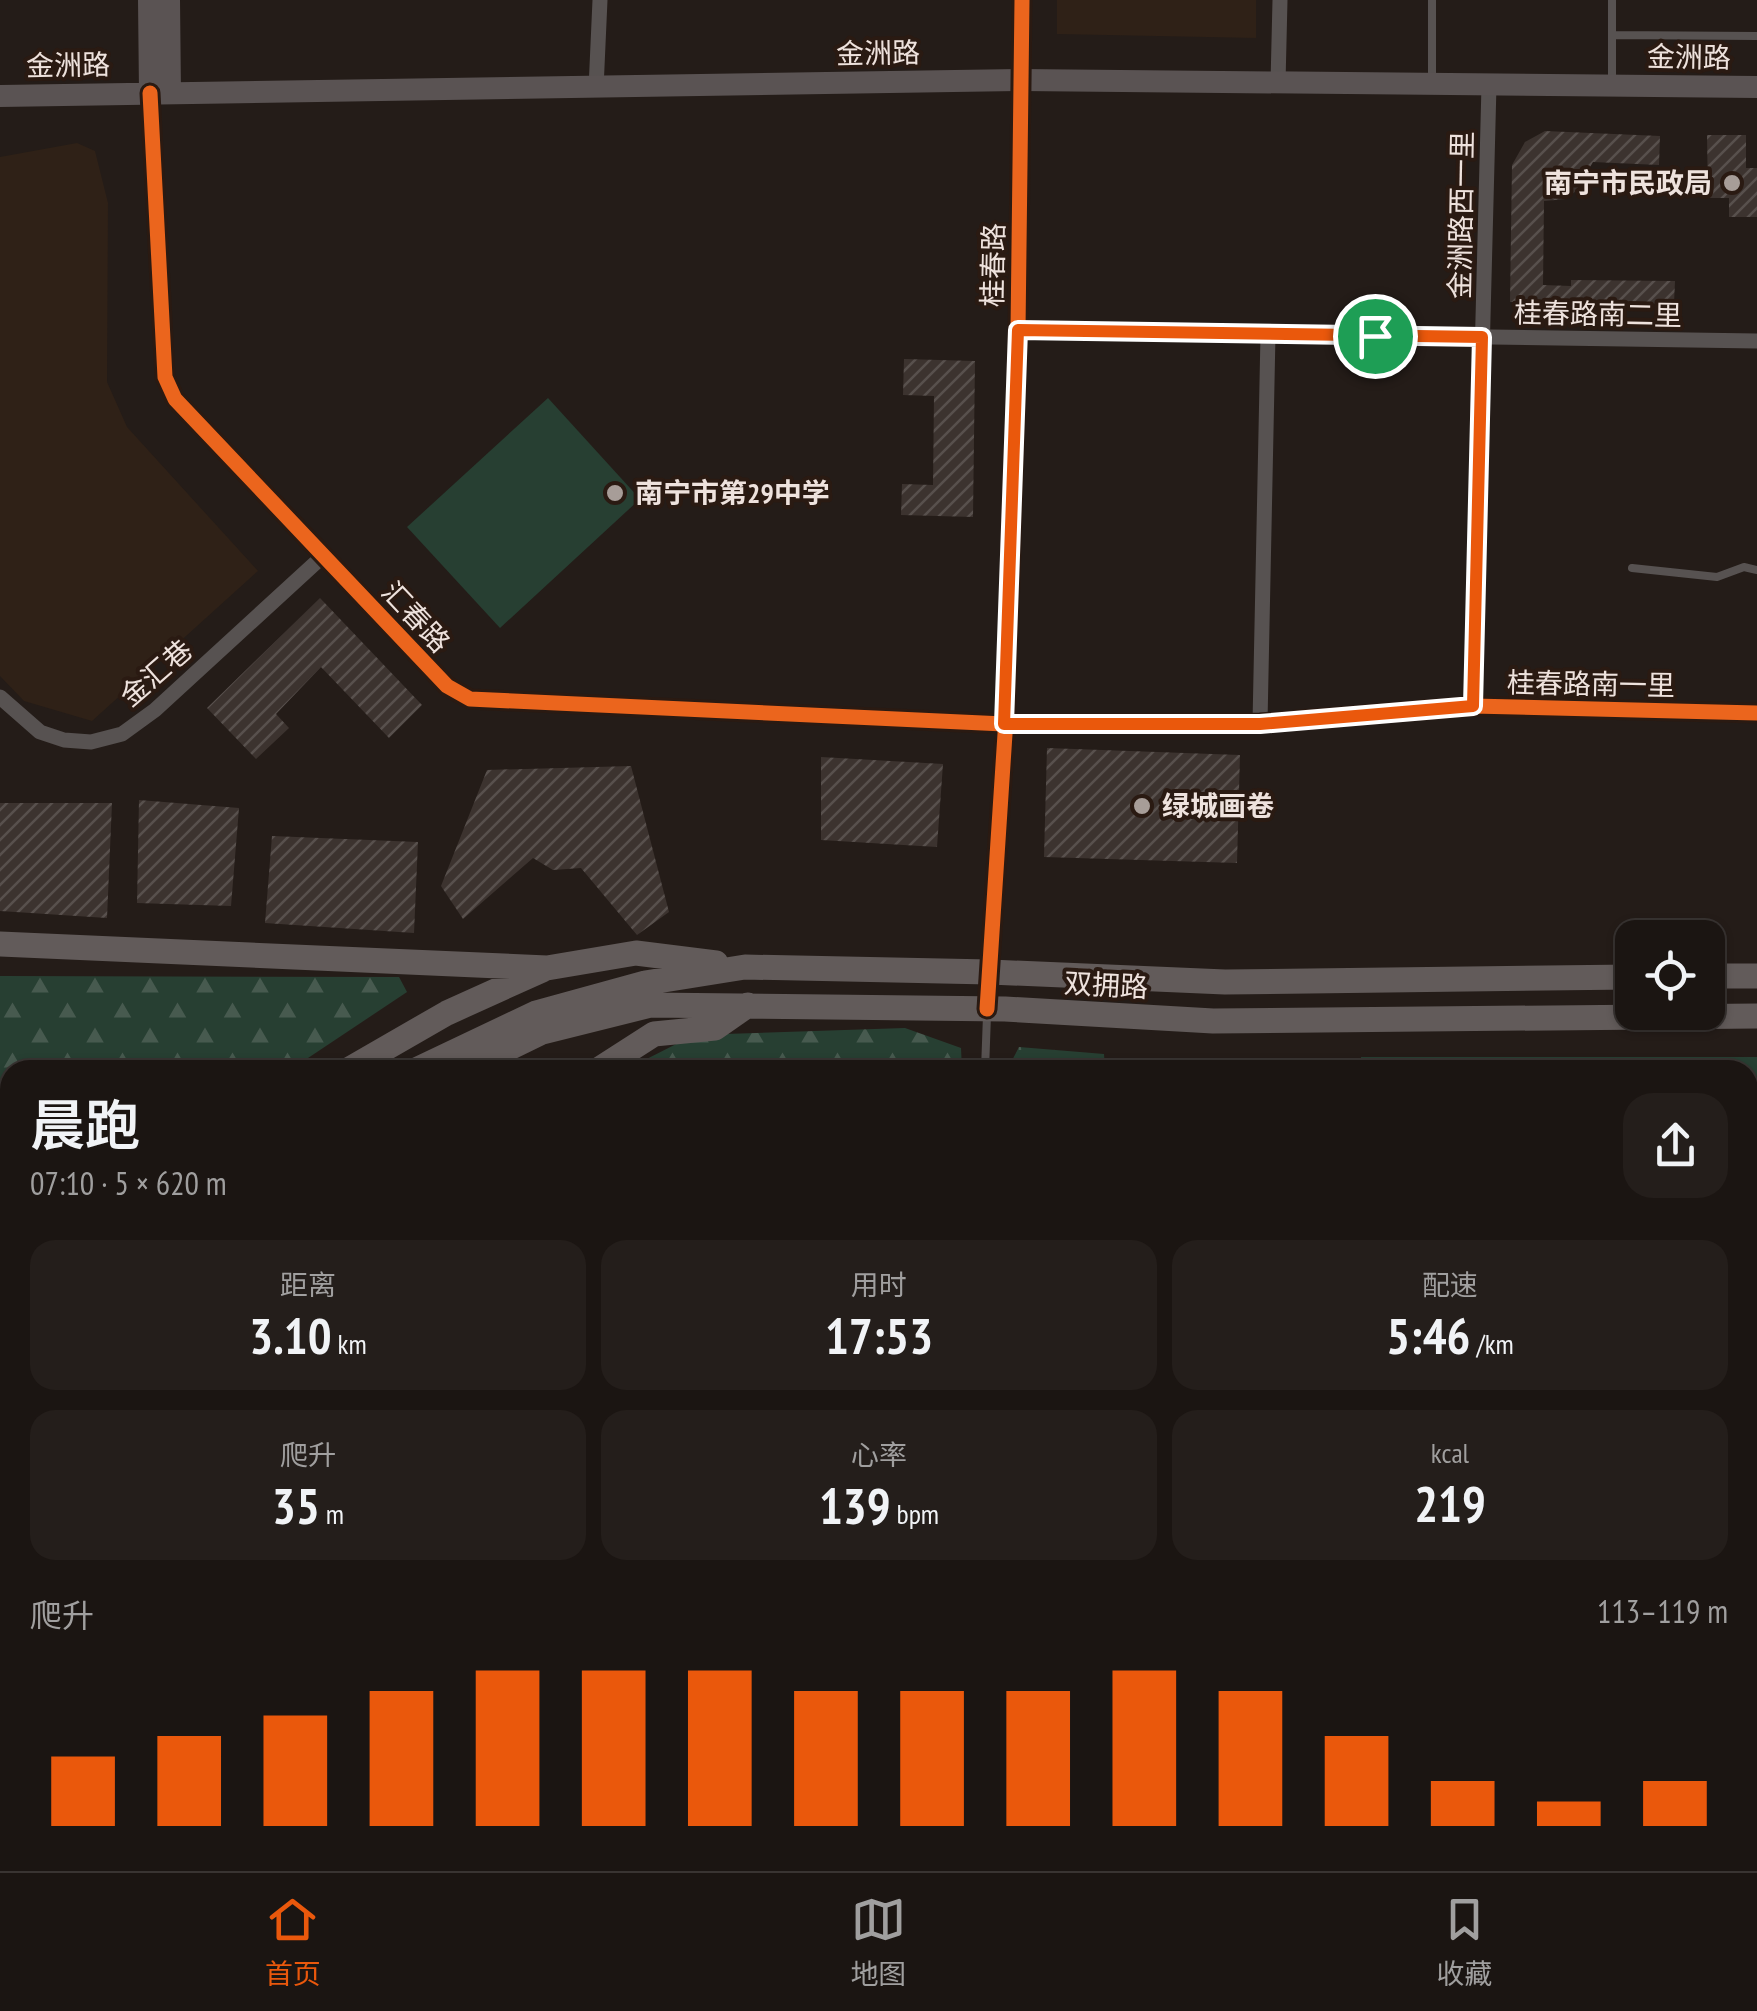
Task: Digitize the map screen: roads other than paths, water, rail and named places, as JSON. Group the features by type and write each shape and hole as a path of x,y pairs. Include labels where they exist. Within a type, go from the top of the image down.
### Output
{"main road":[{"name":"汇春路","path":"149,0 160,93"},
{"name":"汇春路","path":"160,93 169,0"},
{"name":"金洲路","path":"0,96 1021,80 1757,88"},
{"path":"0,944 547,968 636,954 745,967"},
{"name":"双拥路","path":"437,1060 536,1013 645,983 745,967 1225,982 1615,977"},
{"path":"365,1060 447,1013 547,968"},
{"path":"1725,976 1757,976"},
{"name":"双拥路","path":"485,1060 542,1032 650,1005 987,1009 1213,1021 1757,1016"},
{"path":"614,1060 654,1034 715,1028 748,1005"}],"street":[{"path":"596,88 600,0"},
{"name":"桂春路","path":"987,1009 1004,724 1018,330 1022,0"},
{"path":"1278,83 1280,0"},
{"name":"金洲路西一里","path":"1473,706 1489,85"},
{"name":"汇春路","path":"160,93 165,377 174,399 447,686 470,698 1004,724"},
{"name":"桂春路南二里","path":"1018,330 1757,341"},
{"path":"1260,724 1268,334"},
{"name":"金汇巷","path":"0,697 40,732 64,740 91,742 122,734 155,710 323,556"},
{"name":"桂春路南一里","path":"1004,724 1260,724 1473,706 1757,713"}],"lane":[{"path":"1432,0 1432,84"},
{"path":"1612,0 1612,86"},
{"path":"1612,35 1757,36"},
{"path":"1632,568 1717,577 1744,567 1757,570"},
{"path":"985,1060 987,1009"}],"place":[{"name":"南宁市民政局","path":"1732,183"},
{"name":"南宁市第29中学","path":"615,493"},
{"name":"绿城画卷","path":"1142,806"}]}
